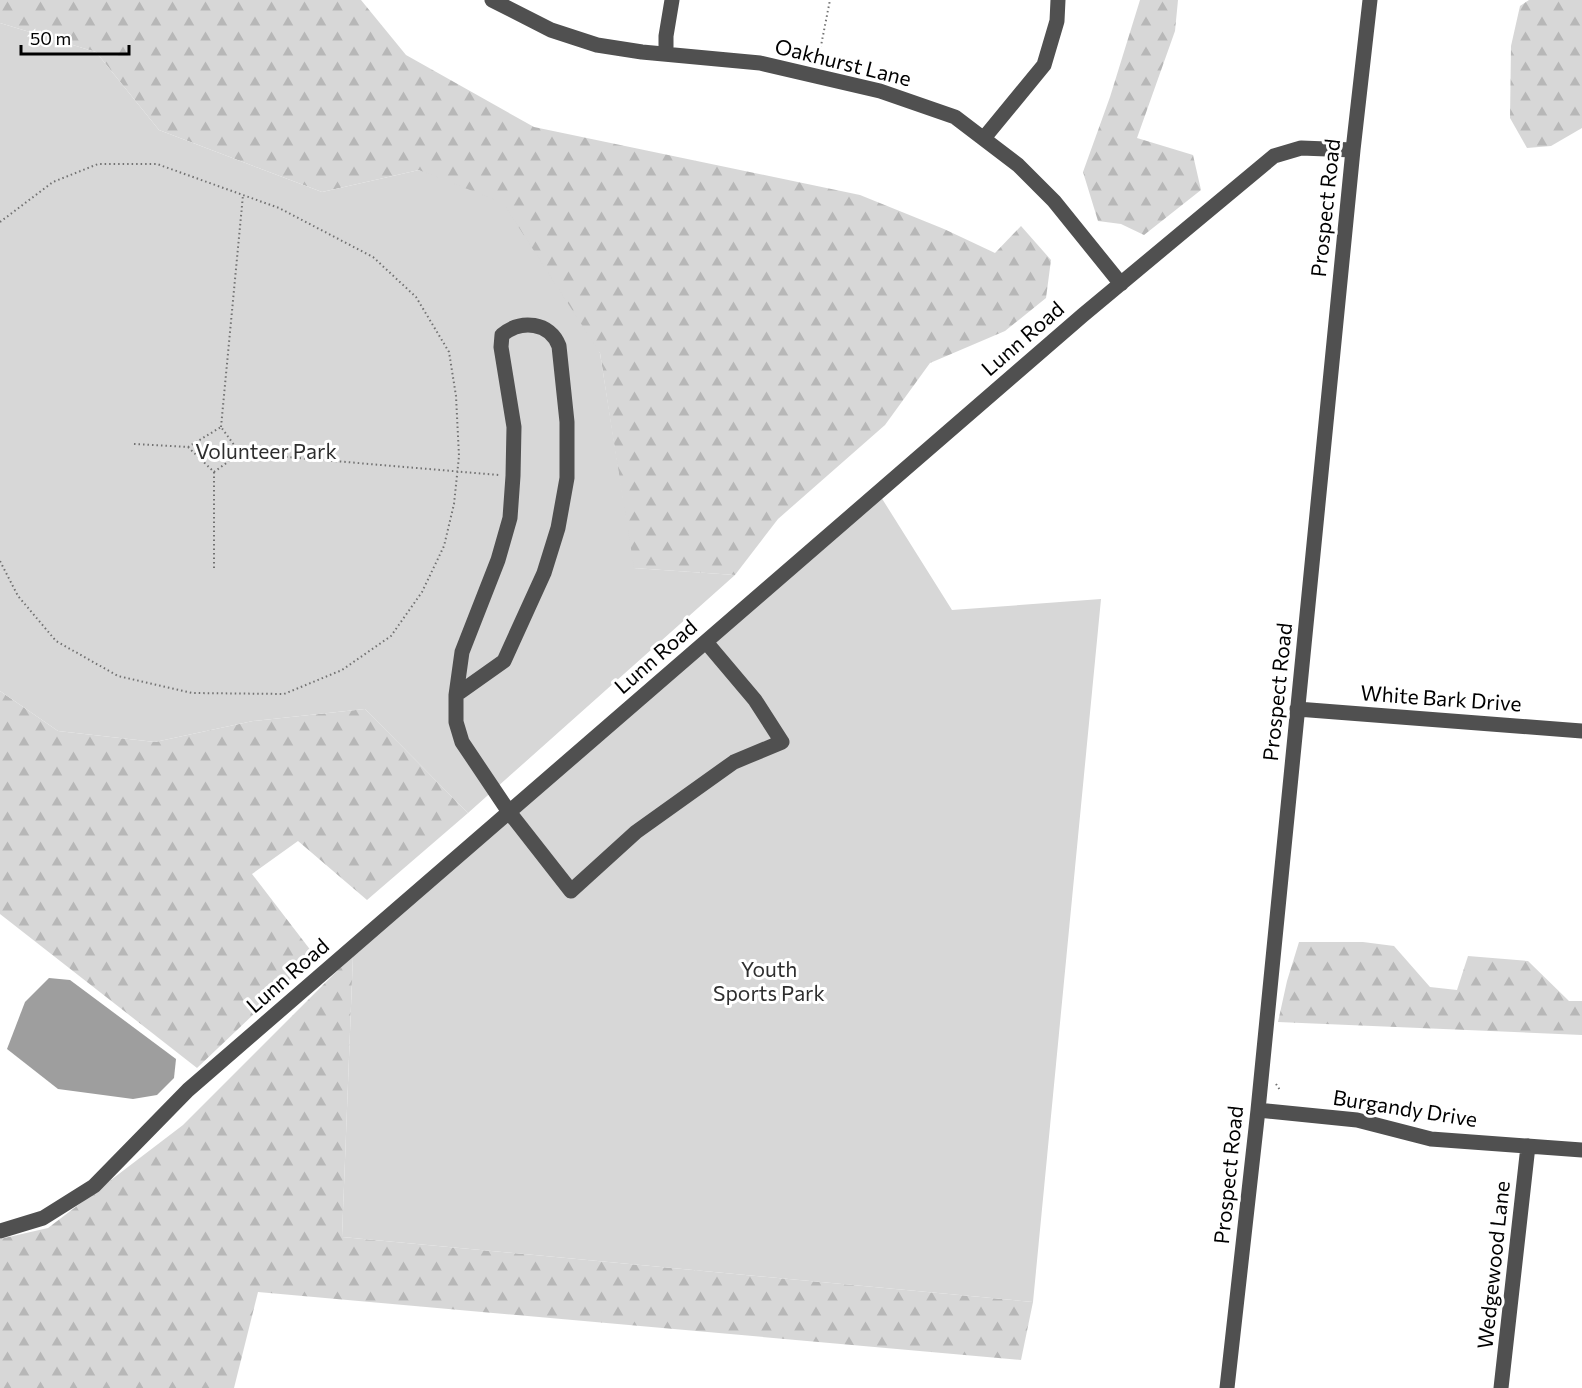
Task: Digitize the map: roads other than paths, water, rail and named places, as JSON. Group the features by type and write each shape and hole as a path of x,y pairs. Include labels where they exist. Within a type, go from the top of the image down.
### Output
{"street":[{"name":"Oakhurst Lane","path":"492,0 551,30 597,45 642,52 760,63 880,91 955,117 1018,165 1054,201 1121,284"},
{"path":"666,53 666,36 672,0"},
{"path":"984,138 1044,65 1057,21 1058,0"},
{"name":"Prospect Road","path":"1227,1388 1258,1110 1353,150 1370,0"},
{"name":"Lunn Road","path":"0,1231 43,1218 94,1186 188,1090 1075,322 1274,156 1301,148 1353,150"},
{"path":"456,695 504,661 544,573 558,528 567,478 567,422 559,346 555,335 544,327 511,328 502,335 501,347 514,427 510,518 498,560 462,652 456,695 456,722 462,742 509,812 571,891 636,832 725,768 782,742 755,700 706,642"},
{"name":"White Bark Drive","path":"1297,709 1582,731"},
{"name":"Burgandy Drive","path":"1258,1110 1357,1120 1431,1139 1582,1150"},
{"name":"Wedgewood Lane","path":"1501,1388 1528,1146"}],"park label":[{"name":"Volunteer Park","path":"266,452"},
{"name":"Youth Sports Park","path":"769,982"}]}
